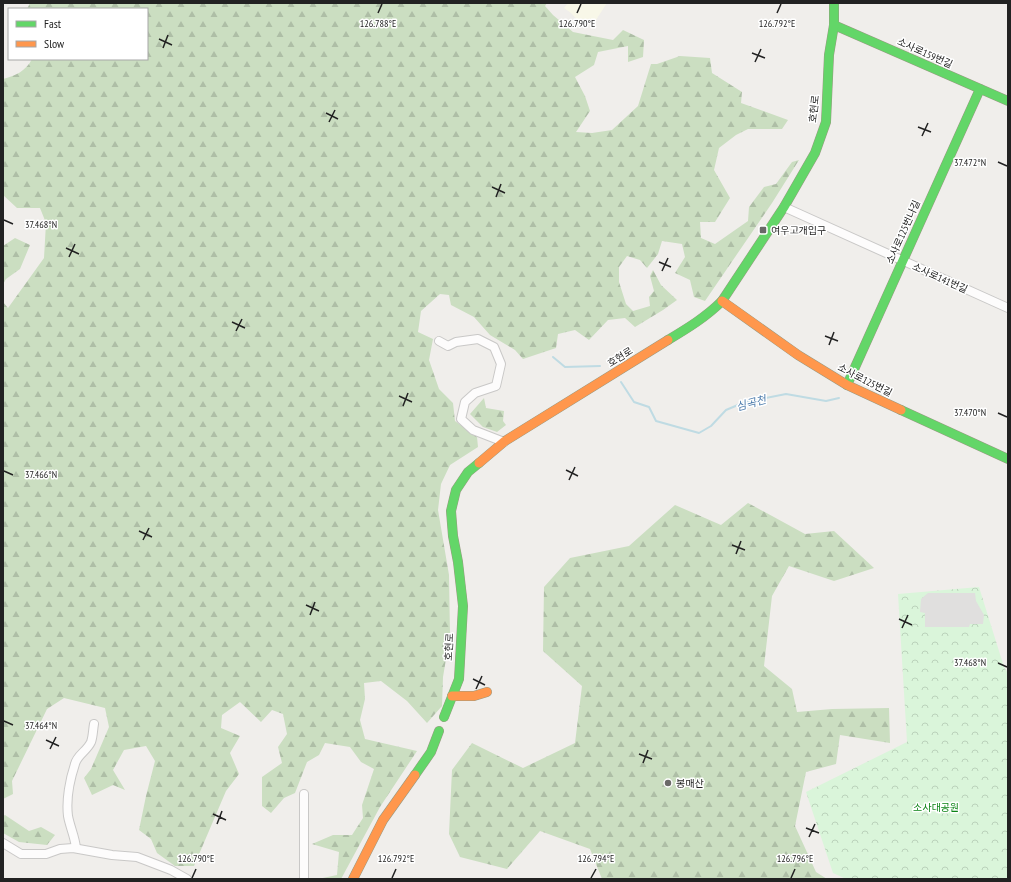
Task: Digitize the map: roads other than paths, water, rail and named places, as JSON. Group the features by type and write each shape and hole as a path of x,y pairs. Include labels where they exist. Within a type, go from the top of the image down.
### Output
{"main road":[{"name":"호현로","path":"444,717 458,679 463,606 451,511 456,490 468,472 504,442 696,323 711,312 722,301 784,208 815,152 826,122 829,54 834,24 834,3"},
{"name":"소사로159번길","path":"834,24 1008,101"},
{"name":"소사로125번나길","path":"847,385 980,89"},
{"name":"소사로125번길","path":"722,301 798,355 847,385 1008,459"},
{"path":"452,696 474,696 487,692"},
{"path":"353,879 383,820 431,752 439,731"}],"street":[{"name":"소사로141번길","path":"784,208 1008,308"},
{"path":"439,341 448,346 456,342 478,339 494,347 501,364 496,386 475,393 466,402 461,419 474,430 504,442"},
{"path":"76,848 76,840 69,817 68,808 70,790 75,763 77,758 85,751 91,742 94,724"},
{"path":"304,794 304,879"},
{"path":"3,843 21,854 46,854 60,849 76,848 112,855 141,858 175,872 182,878"}],"waterway":[{"name":"심곡천","path":"553,357 565,367 600,366"},
{"name":"심곡천","path":"621,382 634,402 649,407 656,421 699,433 711,426 726,410 745,402 786,394 826,401 839,398"}],"place":[{"name":"여우고개입구","path":"763,230"},
{"name":"봉매산","path":"668,783"}],"park label":[{"name":"소사대공원","path":"936,807"}]}
